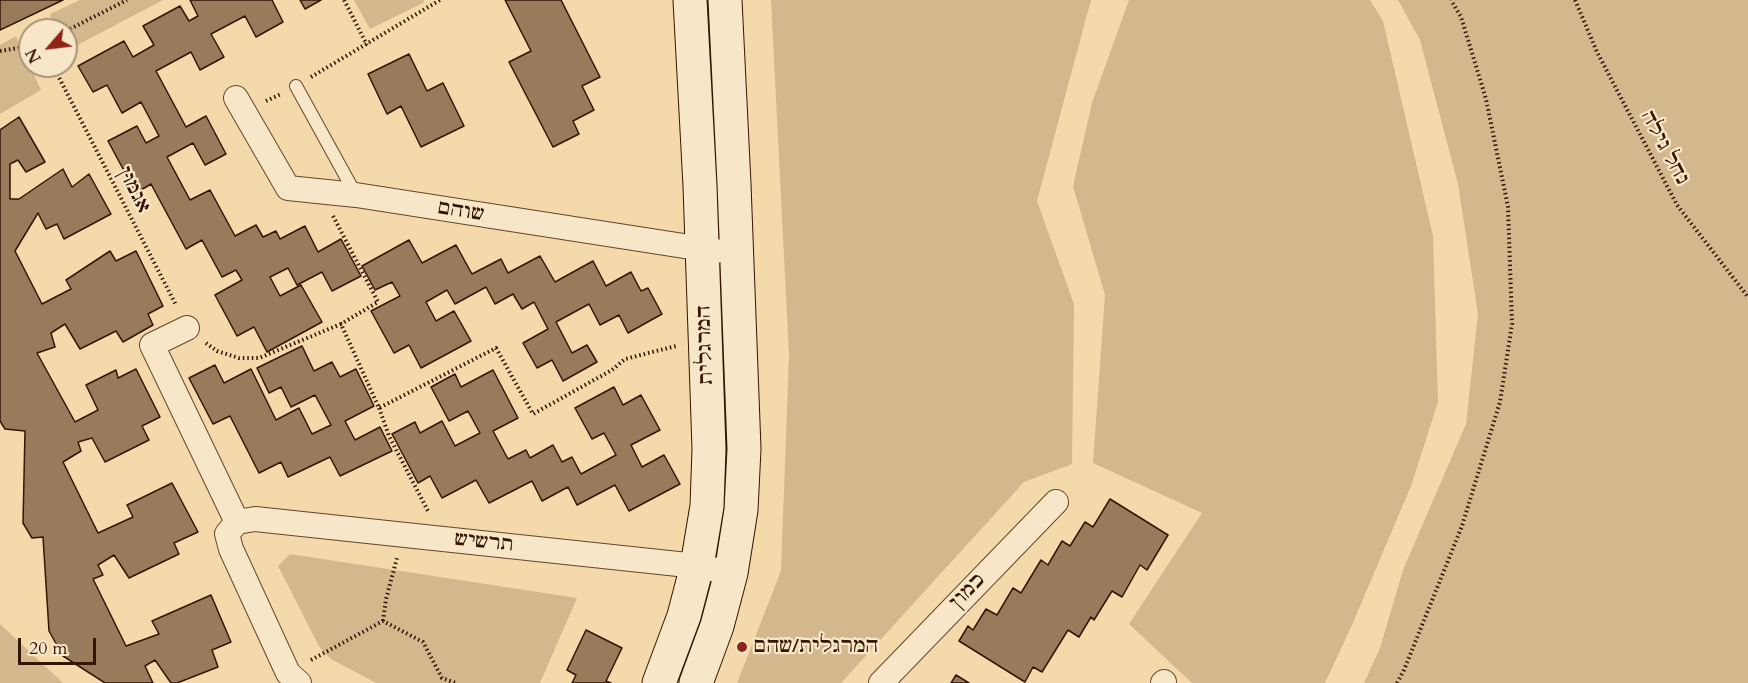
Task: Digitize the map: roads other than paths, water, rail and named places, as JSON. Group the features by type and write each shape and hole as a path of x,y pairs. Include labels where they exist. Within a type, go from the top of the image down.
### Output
{"street":[{"name":"המרגלית","path":"660,683 684,616 697,566 707,506 710,449 690,0"},
{"name":"המרגלית","path":"696,683 717,626 731,573 741,510 744,449 725,0"},
{"name":"שוהם","path":"240,105 288,188 356,195 736,253"},
{"path":"187,328 152,345 237,522 227,534 231,549 294,678"},
{"name":"כמון","path":"881,683 1056,502"},
{"name":"תרשיש","path":"237,522 255,519 442,538 697,566 731,573"}],"lane":[{"path":"296,86 356,195"}],"place":[{"name":"המרגלית/שהם","path":"742,647"}]}
